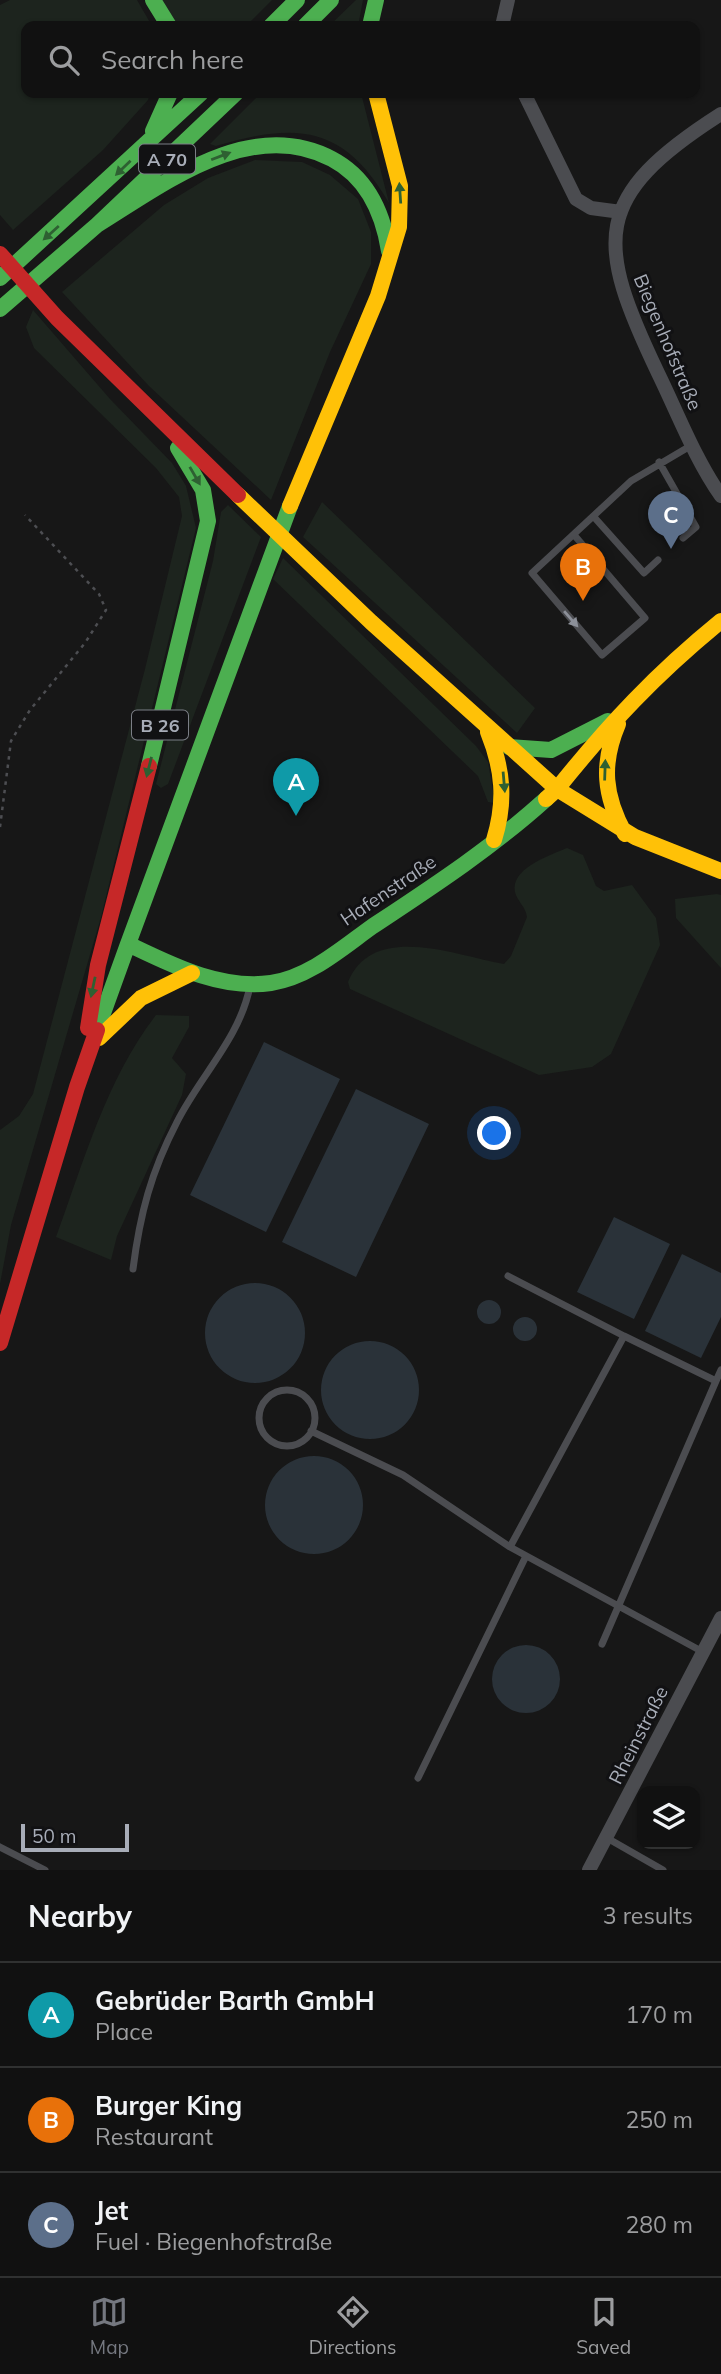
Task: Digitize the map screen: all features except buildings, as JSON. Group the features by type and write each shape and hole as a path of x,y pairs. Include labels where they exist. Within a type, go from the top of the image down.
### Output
{"main road":[{"path":"153,0 166,21"},
{"path":"276,21 297,0"},
{"path":"310,21 331,0"},
{"path":"371,21 376,0"},
{"path":"144,148 168,98"},
{"name":"A 70","path":"0,278 196,98"},
{"name":"A 70","path":"0,309 97,225 231,98"},
{"path":"128,944 269,555 378,296 390,260 401,216 400,187 377,98"},
{"path":"97,225 210,160 238,149 266,144 295,144 327,155 358,175 380,211 390,260"},
{"name":"B 26","path":"0,240 60,315"},
{"name":"B 26","path":"0,254 245,502 557,789"},
{"name":"B 26","path":"84,1066 90,1004 98,965 194,591 208,521 203,490 175,442 143,399"},
{"path":"509,747 551,750 613,719 680,654 721,621"},
{"path":"625,834 605,792 604,765 610,739 626,706"},
{"name":"Hafenstraße","path":"128,944 192,973 225,982 250,985 286,979 328,956 441,881 494,840 557,789 613,719"},
{"path":"485,725 503,770 505,788 502,816 494,840"},
{"path":"557,789 625,834 663,851 721,871"},
{"name":"B 26","path":"0,1343 84,1066 128,944"},
{"path":"92,1045 128,1006 147,992 192,973"}],"street":[{"path":"503,21 508,0"},
{"path":"526,98 576,199 592,208 621,212"},
{"name":"Biegenhofstraße","path":"721,114 654,161 637,180 621,212 613,244 621,288 640,337 721,496"},
{"name":"Rheinstraße","path":"589,1870 711,1646 721,1618"}],"lane":[{"path":"575,536 645,618 602,655 532,573 575,536 631,481 693,444"},
{"path":"659,462 696,527 683,538"},
{"path":"594,517 643,573 658,560"},
{"path":"133,1269 140,1213 151,1179 177,1120 245,1010 250,985"},
{"path":"509,1276 716,1381"},
{"path":"510,1547 624,1336"},
{"path":"602,1644 721,1370"},
{"path":"283,1390 300,1393 307,1399 314,1414 312,1432 290,1446 273,1443 261,1431 259,1422 262,1405 267,1398 283,1390"},
{"path":"312,1432 403,1475 510,1547 617,1605 711,1646"},
{"path":"418,1778 526,1556"},
{"path":"607,1838 663,1870"},
{"path":"0,1847 45,1870"}],"path":[{"path":"0,827 11,741 30,710 85,643 106,610 99,594 25,515"}],"shaded area":[{"path":"10,0 137,0 149,21 21,21 21,98 149,98 103,150 13,230 0,215 0,5"},
{"path":"162,0 272,0 251,21 172,21"},
{"path":"356,0 363,0 359,21 334,21"},
{"path":"256,98 362,98 389,203 372,177 354,158 336,144 316,136 271,134 216,146 210,144"},
{"path":"255,160 302,162 330,175 358,199 371,232 371,264 330,352 271,500 149,386 62,292 164,205 208,178"},
{"path":"33,310 110,399 172,463 186,486 196,528 101,917 11,1225 0,1284 0,1130 19,1116 33,1094 145,669 182,516 179,497 156,468 34,348 26,327"},
{"path":"322,502 535,708 517,733 303,537"},
{"path":"228,505 261,537 168,784 161,788 156,784 213,561 221,512"},
{"path":"283,558 476,746 488,762 495,803 488,802 478,776 273,579"},
{"path":"567,848 583,855 596,886 604,891 632,885 656,918 660,945 611,1054 592,1067 539,1075 350,989 348,982 360,963 376,952 396,947 441,950 504,964 511,956 527,917 515,892 519,876 533,864"},
{"path":"721,895 721,968 676,918 675,899"},
{"path":"156,1015 189,1016 189,1027 172,1058 186,1074 182,1095 117,1236 111,1260 56,1237 110,1094 138,1040"},
{"path":"264,1042 340,1079 266,1232 190,1195"},
{"path":"356,1089 429,1124 356,1277 282,1242"},
{"path":"614,1217 670,1244 634,1319 577,1292"},
{"path":"682,1254 721,1273 721,1317 701,1358 645,1331"},
{"path":"255,1283 283,1291 297,1305 305,1333 297,1361 283,1375 255,1383 227,1375 213,1361 205,1333 213,1305 227,1291"},
{"path":"489,1300 498,1303 501,1312 498,1321 489,1324 480,1321 477,1312 480,1303"},
{"path":"525,1317 534,1320 537,1329 534,1338 525,1341 516,1338 513,1329 516,1320"},
{"path":"370,1341 389,1345 405,1355 415,1371 419,1390 415,1409 405,1425 389,1435 370,1439 351,1435 335,1425 325,1409 321,1390 325,1371 335,1355 351,1345"},
{"path":"314,1456 333,1459 349,1470 360,1486 363,1505 360,1524 349,1540 333,1551 314,1554 295,1551 279,1540 268,1524 265,1505 268,1486 279,1470 295,1459"},
{"path":"526,1645 539,1648 550,1655 557,1666 560,1679 557,1692 550,1703 539,1710 526,1713 513,1710 502,1703 495,1692 492,1679 495,1666 502,1655 513,1648"}],"traffic: fast":[{"path":"153,0 166,21"},
{"path":"276,21 297,0"},
{"path":"310,21 331,0"},
{"path":"371,21 376,0"},
{"path":"153,131 168,98"},
{"path":"0,278 196,98"},
{"path":"0,309 97,225 231,98"},
{"path":"97,225 180,174 210,160 240,150 271,145 301,148 332,159 345,167 372,198 383,223 389,251"},
{"path":"149,766 208,521 203,490 178,448"},
{"path":"128,944 290,506"},
{"path":"509,747 551,750 608,721"},
{"path":"97,1030 128,944 179,967 215,979 252,984 285,980 325,960 440,881 505,834 546,799"}],"traffic: slow":[{"path":"290,506 378,296 399,227 400,186 377,98"},
{"path":"238,495 371,622 557,789 546,799"},
{"path":"721,621 634,700 557,789 635,837 721,871"},
{"path":"618,724 609,753 607,780 613,806 625,834"},
{"path":"488,732 497,759 501,785 500,812 494,840"},
{"path":"99,1038 141,998 192,973"}],"traffic: jam":[{"path":"0,254 57,318 238,495"},
{"path":"88,1028 98,965 149,766"},
{"path":"0,1343 77,1087 97,1030"}],"place":[{"name":"Jet","path":"671,549"},
{"name":"Burger King","path":"583,601"},
{"name":"Gebrüder Barth GmbH","path":"296,816"}]}
